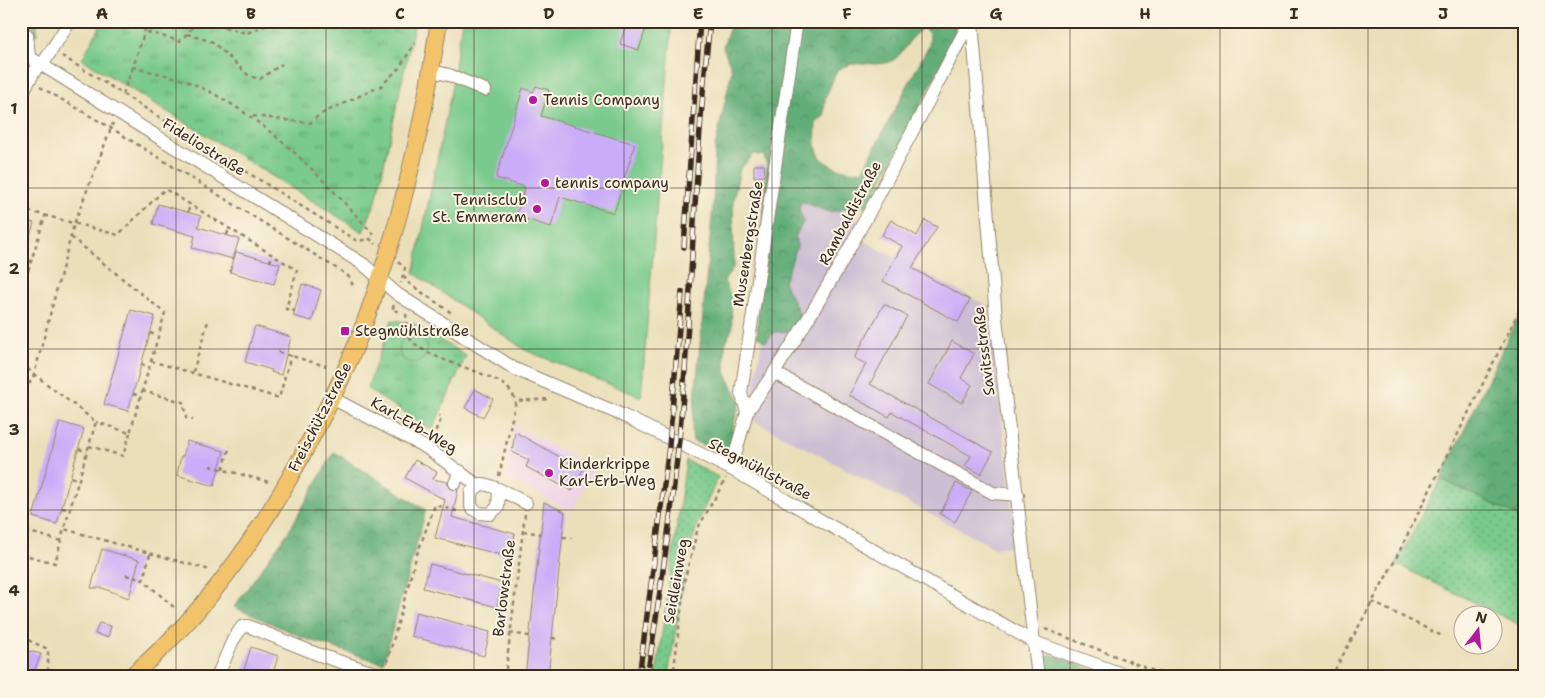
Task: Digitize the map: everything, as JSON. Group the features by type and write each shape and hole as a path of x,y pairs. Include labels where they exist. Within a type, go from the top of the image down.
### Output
{"main road":[{"name":"Freischützstraße","path":"130,677 178,633 239,558 283,490 332,398 360,336 380,279 417,142 432,71 439,21"}],"street":[{"path":"21,93 70,21"},
{"name":"Musenbergstraße","path":"731,469 747,412 742,393 797,21"},
{"name":"Rambaldistraße","path":"747,412 840,267 971,21"},
{"name":"Savitsstraße","path":"971,21 996,318 1038,677"},
{"name":"Fideliostraße","path":"27,35 29,57 358,261 380,279"},
{"path":"432,71 449,75 484,90"},
{"name":"Stegmühlstraße","path":"380,279 397,294 515,369 572,393 731,469 1034,642 1130,677"},
{"path":"774,372 993,493 1018,495"},
{"name":"Karl-Erb-Weg","path":"332,398 427,448 477,485"},
{"path":"455,484 460,471"},
{"path":"497,489 498,507 490,514 479,514 471,506 470,492 477,485 486,483 526,503"},
{"path":"216,677 233,640 242,627 254,628 364,673 390,676"}],"path":[{"path":"123,94 146,32 148,21"},
{"path":"146,32 180,41 199,22 246,33 263,23 269,24"},
{"path":"188,34 213,42 249,76 260,79 282,64"},
{"path":"252,116 310,124 319,115 381,86 399,68 415,43"},
{"path":"52,50 357,241 370,239"},
{"path":"133,67 195,85 252,116 324,181 374,235"},
{"path":"29,80 111,128 344,273 349,277 354,288"},
{"path":"21,398 34,375 74,224 118,113"},
{"path":"21,209 118,236 165,189 297,270 286,309 295,311"},
{"path":"188,212 190,204"},
{"path":"21,294 45,216"},
{"path":"227,235 229,228"},
{"path":"71,236 165,313 123,456 89,446"},
{"path":"270,262 272,255"},
{"path":"1331,677 1372,602 1524,301"},
{"path":"392,310 406,314 408,336 417,346 461,367 480,373 507,388 516,401 497,489"},
{"path":"1518,314 1524,318"},
{"path":"193,373 208,321"},
{"path":"150,333 158,336"},
{"path":"278,352 326,366"},
{"path":"151,361 279,398 291,356"},
{"path":"21,364 96,422 130,433"},
{"path":"141,364 149,366"},
{"path":"142,391 183,402 186,418 192,420"},
{"path":"516,401 565,398 572,393"},
{"path":"133,394 141,396"},
{"path":"427,448 441,419 439,415"},
{"path":"21,554 55,563 96,422"},
{"path":"223,469 230,446"},
{"path":"79,449 87,452"},
{"path":"210,466 269,482"},
{"name":"Seidleinweg","path":"673,677 685,578 698,528 731,469"},
{"path":"71,477 79,480"},
{"name":"Barlowstraße","path":"505,677 526,503"},
{"path":"390,676 416,557 435,506 461,512 471,506"},
{"path":"62,508 70,510"},
{"path":"21,525 26,531 61,541"},
{"path":"64,528 210,570"},
{"path":"21,547 26,531"},
{"path":"523,531 540,534"},
{"path":"563,537 572,538"},
{"path":"143,580 150,554"},
{"path":"126,575 143,580 176,609"},
{"path":"1372,602 1442,636"},
{"path":"1033,628 1044,628 1170,677"},
{"path":"510,633 529,636"},
{"path":"21,637 48,649 48,677"},
{"path":"552,638 560,639"}],"shaded area":[{"path":"787,187 869,225 862,240 988,306 1017,545 994,548 749,418"},
{"name":"Kinderkrippe Karl-Erb-Weg","path":"514,425 594,468 572,511 506,478"}],"green space":[{"path":"21,21 37,21 37,35 21,33"},
{"path":"103,21 415,21 376,201 363,232 82,59"},
{"name":"tennis company","path":"462,21 672,21 641,397 525,350 414,273 451,92"},
{"path":"732,21 964,21 869,205 829,212 801,201 799,209 803,222 795,237 797,246 784,282 797,308 802,324 796,331 774,332 766,342 757,336 767,164 764,156 754,154 740,169 733,201 734,266 724,281 731,296 732,329 725,344 725,372 740,401 733,426 736,441 729,456 693,441 692,431 713,206 715,148 732,70 723,47","holes":["921,29 927,30 930,37 929,45 863,170 854,172 831,166 825,162 816,146 816,122 824,116 825,99 837,70 852,64 882,64 895,59"]},
{"path":"1517,319 1524,324 1524,519 1441,479"},
{"path":"392,320 413,323 466,356 432,430 367,389"},
{"path":"413,335 423,339 427,349 423,359 413,363 403,359 399,349 403,339"},
{"path":"334,452 426,510 383,663 309,640 234,607 289,531"},
{"path":"686,460 718,477 698,522 687,559 668,677 656,677"},
{"path":"1441,479 1524,519 1524,627 1502,616 1502,606 1481,606 1396,564"},
{"path":"1050,654 1112,677 1059,677 1044,667 1045,659"}],"building":[{"path":"627,21 648,21 639,50 620,44"},
{"path":"536,86 549,90 541,116 635,144 614,213 560,197 551,227 516,216 525,187 496,178 523,88 533,92"},
{"path":"754,165 764,165 765,176 754,177"},
{"path":"158,204 201,216 198,227 239,239 233,259 192,248 195,236 153,224"},
{"path":"21,219 34,223 24,256 21,255"},
{"path":"891,220 917,236 925,220 937,227 912,268 970,300 958,322 883,281 902,246 882,235"},
{"path":"236,252 280,264 274,284 230,272"},
{"path":"302,284 321,290 312,321 293,316"},
{"path":"884,304 907,316 870,384 993,452 981,474 965,466 971,456 892,412 889,417 849,395 866,364 854,358"},
{"path":"131,310 155,316 128,411 104,404"},
{"path":"255,326 291,337 281,375 271,372 272,370 245,362"},
{"path":"952,341 974,354 961,378 972,385 962,403 929,384"},
{"path":"475,389 493,399 483,417 465,408"},
{"path":"60,422 84,429 57,524 33,517"},
{"path":"515,432 583,470 572,491 526,467 529,460 512,452"},
{"path":"187,441 224,451 214,486 177,475 181,456 183,456"},
{"path":"415,460 437,472 433,479 447,482 449,488 458,490 452,517 515,534 509,557 435,538 445,500 405,478"},
{"path":"956,483 972,491 955,522 940,514"},
{"path":"544,502 565,512 548,677 525,677"},
{"path":"102,549 139,560 129,598 102,588 91,588"},
{"path":"430,564 502,583 497,607 423,588"},
{"path":"416,612 490,632 484,656 411,636"},
{"path":"99,623 111,626 108,637 95,634"},
{"path":"251,647 278,656 272,677 244,670"},
{"path":"21,649 41,654 32,677 21,677"}],"railway":[{"path":"684,247 700,21"},
{"path":"647,677 664,562 678,446 685,369 698,152 710,21"},
{"path":"639,677 669,446 682,292"}],"place":[{"name":"Tennis Company","path":"533,100"},
{"name":"tennis company","path":"545,183"},
{"name":"Tennisclub St. Emmeram","path":"537,209"},
{"name":"Stegmühlstraße","path":"345,331"},
{"name":"Kinderkrippe Karl-Erb-Weg","path":"549,473"}]}
